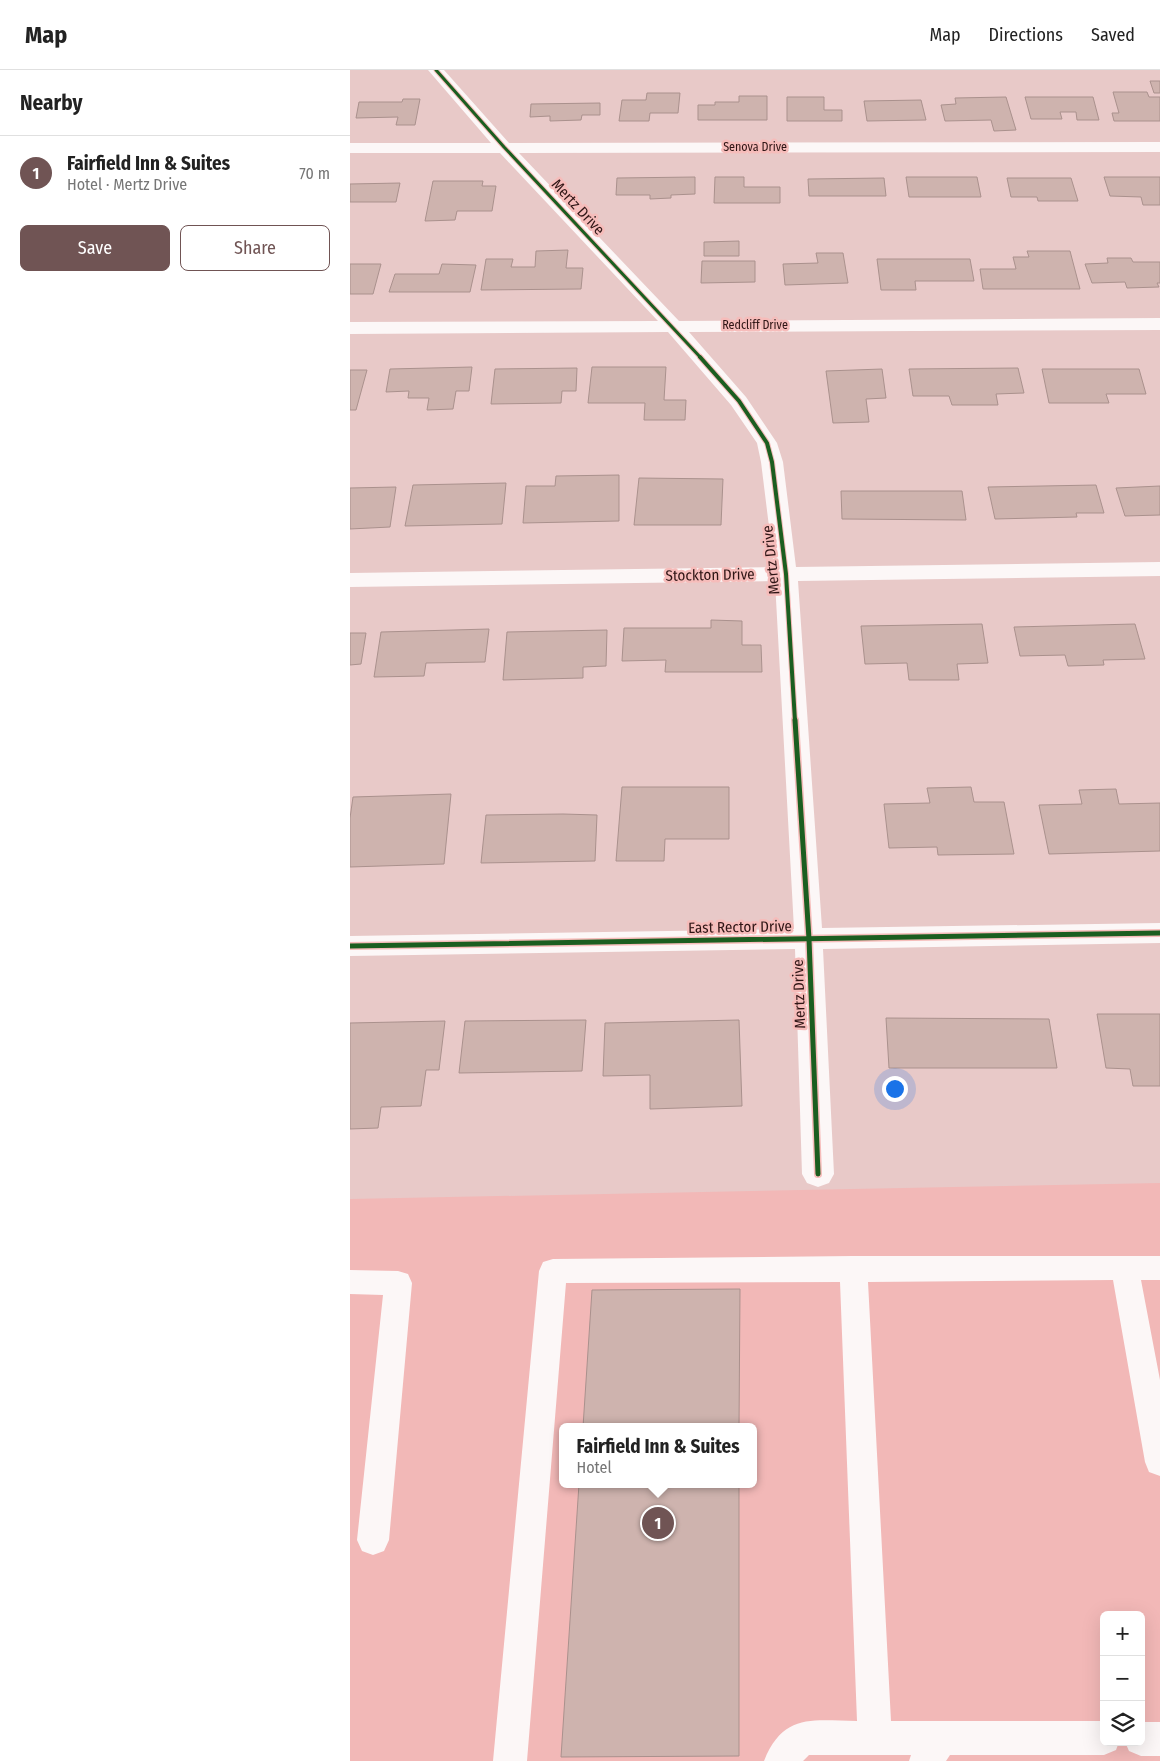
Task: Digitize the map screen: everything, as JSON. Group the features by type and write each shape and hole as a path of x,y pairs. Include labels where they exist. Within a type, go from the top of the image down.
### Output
{"street":[{"name":"Mertz Drive","path":"436,70 504,147 674,326 739,401 767,443 772,462 786,574 809,939 818,1174"},
{"name":"Senova Drive","path":"350,148 1160,147"},
{"name":"Redcliff Drive","path":"350,328 1160,324"},
{"name":"Stockton Drive","path":"350,580 1160,570"},
{"name":"East Rector Drive","path":"350,946 1160,933"}],"lane":[{"path":"510,1761 553,1271 854,1268 1160,1268"},
{"path":"854,1268 875,1737"},
{"path":"1125,1268 1160,1462"},
{"path":"350,1282 398,1282 374,1540"},
{"path":"781,1761 801,1738 875,1737 933,1750 1100,1738"},
{"path":"1145,1738 1160,1738"}],"shaded area":[{"path":"1160,1183 1160,1761 350,1761 350,1199"}],"building":[{"path":"1150,81 1160,81 1160,93 1154,93"},
{"path":"1113,92 1147,92 1149,97 1160,97 1160,121 1114,121 1112,113 1119,113"},
{"path":"647,93 680,93 678,113 650,113 649,121 619,121 622,100 646,100"},
{"path":"739,96 767,96 767,120 698,120 698,105 715,105 715,102 739,102"},
{"path":"787,97 824,97 824,110 842,110 842,121 787,121"},
{"path":"1006,97 1016,130 994,131 991,120 945,121 941,105 956,104 955,98"},
{"path":"1025,97 1093,97 1099,120 1077,120 1076,112 1060,112 1062,119 1031,119"},
{"path":"403,99 420,99 415,125 396,125 398,117 356,118 359,102 402,102"},
{"path":"921,100 926,120 867,121 864,101"},
{"path":"600,103 600,115 582,115 581,120 550,121 550,116 530,117 531,104"},
{"path":"695,177 695,194 671,195 671,198 650,199 650,195 616,195 617,178"},
{"path":"715,177 744,177 744,187 780,187 780,203 714,203"},
{"path":"906,177 977,177 981,197 909,197"},
{"path":"1104,177 1160,177 1160,205 1143,205 1141,197 1110,196"},
{"path":"884,178 886,196 809,196 808,179"},
{"path":"1007,178 1071,178 1078,201 1038,201 1037,197 1011,197"},
{"path":"433,181 483,181 482,186 496,186 492,211 457,211 455,220 425,221"},
{"path":"400,183 396,202 350,202 350,184"},
{"path":"739,241 739,256 704,256 704,242"},
{"path":"568,250 566,268 583,268 581,289 481,290 486,259 513,259 511,267 535,267 536,251"},
{"path":"1027,251 1070,251 1080,289 983,289 980,269 1016,269 1013,257 1029,257"},
{"path":"816,253 843,253 848,283 785,285 783,264 818,263"},
{"path":"1107,258 1131,258 1133,262 1160,262 1160,283 1157,283 1159,287 1127,288 1125,282 1092,283 1085,264 1108,263"},
{"path":"877,259 970,259 974,281 915,281 916,290 881,290"},
{"path":"702,261 755,261 755,282 701,283"},
{"path":"350,264 381,264 373,294 350,294"},
{"path":"442,264 476,265 470,292 389,292 395,274 439,274"},
{"path":"472,367 469,391 456,391 453,409 427,410 429,398 408,398 409,391 386,392 390,369"},
{"path":"592,367 666,367 664,400 686,400 685,420 644,420 645,403 588,403"},
{"path":"577,368 576,391 562,391 561,403 491,404 495,369"},
{"path":"1018,368 1024,393 996,394 998,405 952,405 949,396 913,396 909,369"},
{"path":"882,369 886,398 866,399 869,422 833,423 826,371"},
{"path":"1042,369 1139,369 1146,394 1106,394 1109,403 1049,403"},
{"path":"350,370 367,370 356,410 350,410"},
{"path":"619,475 619,521 523,523 526,486 555,486 556,476"},
{"path":"639,478 723,479 721,525 634,525"},
{"path":"506,483 502,524 405,526 413,485"},
{"path":"1096,485 1104,513 1076,513 1077,517 995,519 988,487"},
{"path":"1160,486 1160,515 1125,516 1116,488"},
{"path":"396,487 390,527 350,529 350,488"},
{"path":"841,491 962,491 966,520 842,519"},
{"path":"711,620 742,621 742,645 761,645 762,672 665,672 666,660 622,661 624,628 711,628"},
{"path":"982,624 988,663 957,664 959,680 909,680 907,663 865,664 861,626"},
{"path":"1135,624 1145,659 1103,660 1104,665 1068,666 1065,655 1020,656 1014,627"},
{"path":"489,629 485,662 426,663 424,676 374,677 381,632"},
{"path":"607,630 606,666 583,667 583,678 503,680 507,632"},
{"path":"350,633 366,633 361,664 350,665"},
{"path":"622,787 729,787 729,839 665,839 664,861 616,861"},
{"path":"971,787 974,802 1004,802 1014,854 938,855 937,847 889,848 884,804 930,803 927,788"},
{"path":"1116,789 1119,804 1160,803 1160,851 1049,854 1039,805 1082,804 1079,790"},
{"path":"451,794 444,864 350,867 350,818 353,797"},
{"path":"486,815 597,815 595,861 481,863"},
{"path":"1097,1014 1160,1014 1160,1086 1133,1086 1130,1069 1106,1068"},
{"path":"886,1018 1049,1019 1057,1068 889,1068"},
{"path":"586,1020 582,1071 459,1073 465,1021"},
{"path":"739,1020 742,1106 650,1109 650,1075 603,1076 605,1023"},
{"path":"445,1021 439,1070 426,1070 421,1106 381,1107 378,1128 350,1129 350,1023"},
{"path":"740,1289 739,1423 583,1423 592,1290"},
{"path":"579,1488 739,1488 739,1756 561,1757"}],"cycle path":[{"path":"436,70 504,147 673,326 739,401 767,443 772,462 786,574 809,939 818,1174"},
{"path":"350,946 1160,933"}],"place":[{"name":"Fairfield Inn & Suites","path":"658,1523"}]}
